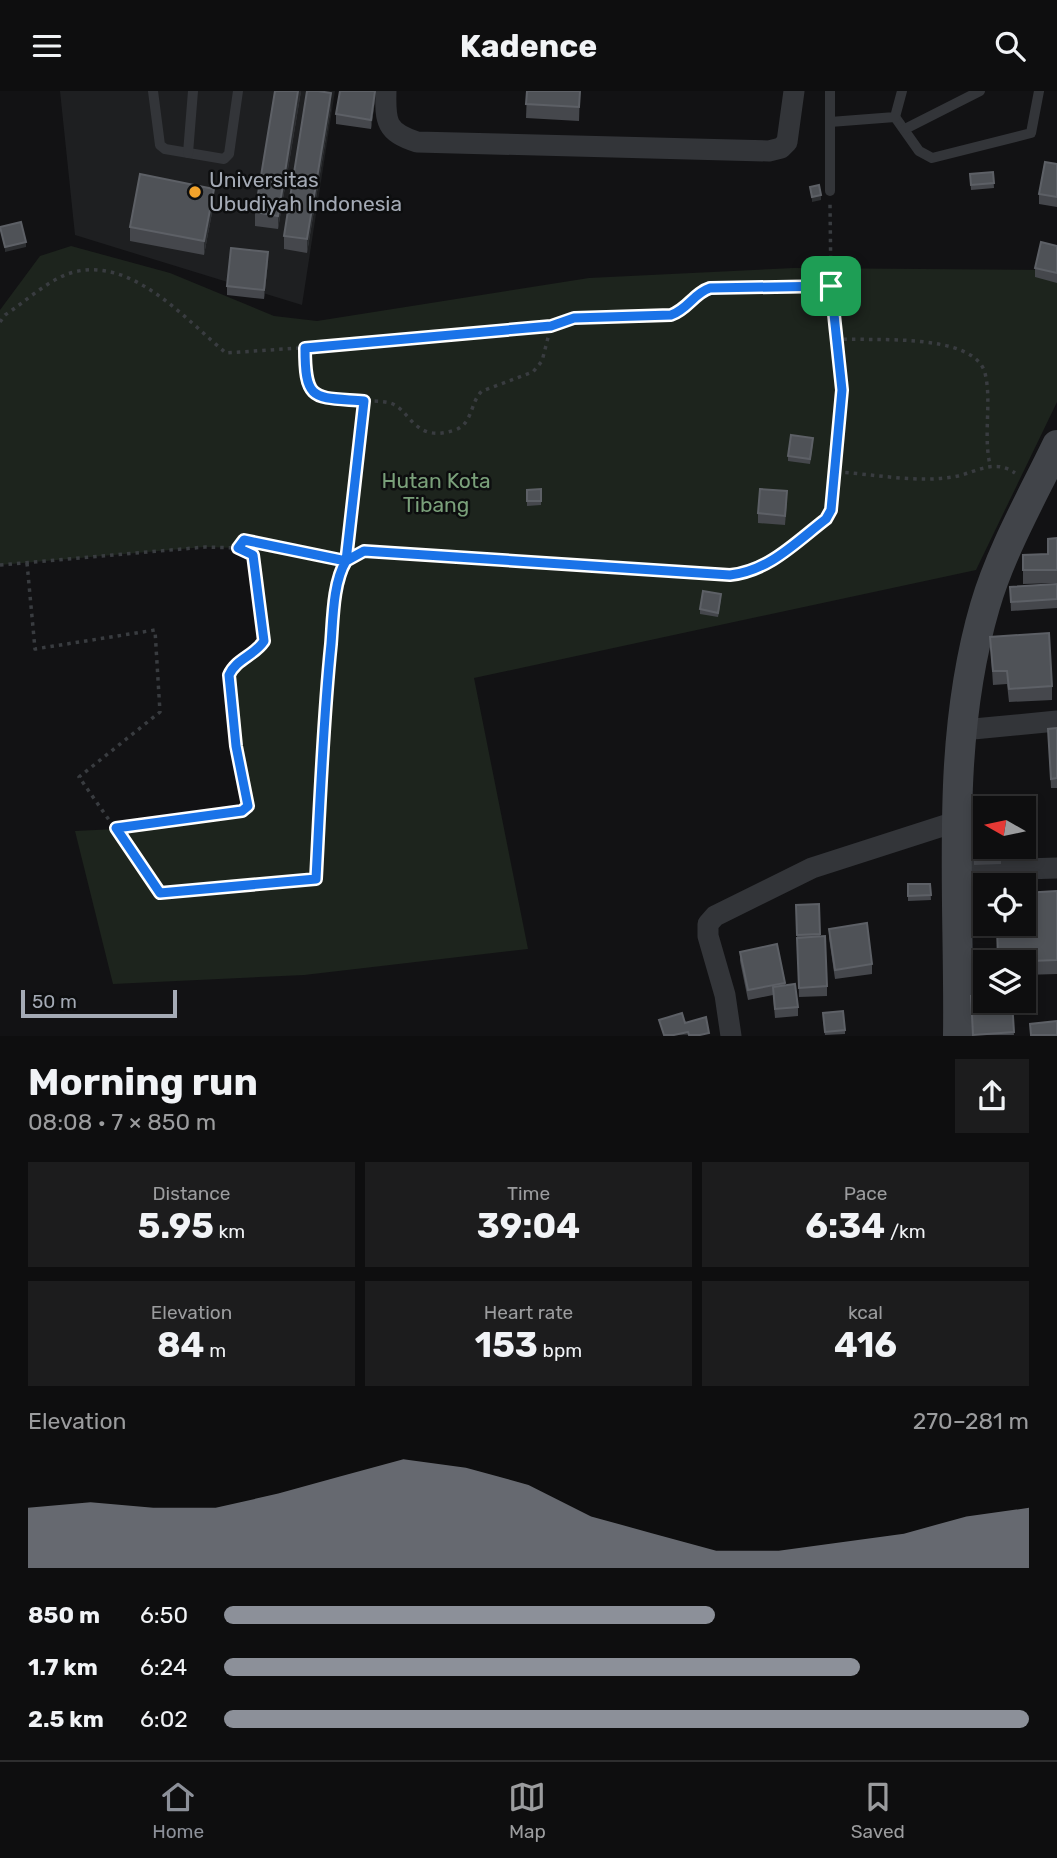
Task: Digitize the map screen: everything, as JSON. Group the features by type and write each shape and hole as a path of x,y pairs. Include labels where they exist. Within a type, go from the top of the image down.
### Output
{"street":[{"path":"386,91 386,118 391,129 399,136 417,142 769,151 781,149 787,142 794,91"},
{"path":"958,1035 955,822 963,730 975,647 1004,587 1036,489 1057,445"},
{"path":"963,730 1057,721"},
{"path":"731,1035 725,995 708,936 708,924 715,916 812,868 955,822"},
{"path":"954,871 1057,868"}],"lane":[{"path":"153,91 160,145 164,149 227,158 238,91"},
{"path":"188,153 193,91"},
{"path":"830,91 830,191"},
{"path":"895,117 902,91"},
{"path":"905,129 980,91"},
{"path":"895,117 919,151 932,159 1028,135 1032,130 1039,91"},
{"path":"830,123 895,117"}],"path":[{"path":"238,548 244,540 346,561 364,551 730,575 750,573 766,566 826,519 834,501 842,390 831,286 830,191"},
{"path":"0,322 5,315 74,272 102,271 144,286 226,352 305,348 551,326 574,318 671,315 682,311 695,297 710,288 831,286"},
{"path":"305,348 305,380 312,393 323,397 392,404 417,428 448,432 458,429 468,419 482,391 538,367 551,326"},
{"path":"835,339 947,344 976,357 985,371 986,446 990,465"},
{"path":"27,563 35,649 155,629 160,712 79,777 160,893 200,892 316,879 323,728 336,604 341,569 346,561 364,401"},
{"path":"837,471 930,479 957,476 990,465 1009,469 1036,489"},
{"path":"0,565 205,547 238,548 253,555 264,641 257,652 233,665 229,675 236,746 248,806 242,811 116,828"}],"shaded area":[{"name":"Universitas Ubudiyah Indonesia","path":"60,91 335,91 302,305 75,235"}],"green space":[{"name":"Hutan Kota Tibang","path":"71,246 170,273 274,316 317,321 589,278 794,268 1057,270 1057,402 976,570 474,678 528,949 304,975 113,984 75,831 116,829 241,811 248,806 236,746 229,676 238,664 257,652 261,644 263,620 253,555 238,548 204,547 0,565 0,310 40,256"}],"building":[{"path":"275,91 298,91 278,216 255,212"},
{"path":"307,91 331,93 307,239 284,236"},
{"path":"340,91 375,91 371,120 336,114"},
{"path":"527,91 580,91 579,107 526,104"},
{"path":"1045,162 1057,164 1057,197 1039,194"},
{"path":"993,172 994,183 971,185 970,174"},
{"path":"140,174 214,189 204,241 130,227"},
{"path":"819,185 821,195 812,197 810,187"},
{"path":"21,222 26,242 5,247 0,227"},
{"path":"1041,242 1057,246 1057,273 1035,268"},
{"path":"231,248 268,252 264,290 227,286"},
{"path":"791,435 813,438 810,459 788,456"},
{"path":"541,489 541,501 527,501 527,490"},
{"path":"760,489 787,491 785,516 758,513"},
{"path":"1057,538 1057,570 1023,570 1023,555 1048,554 1048,539"},
{"path":"1057,584 1057,599 1011,602 1010,587"},
{"path":"703,591 721,594 718,613 700,609"},
{"path":"1049,633 1052,686 1009,689 1007,671 993,671 990,637"},
{"path":"1057,728 1057,778 1051,779 1048,729"},
{"path":"908,884 930,884 931,895 908,896"},
{"path":"1057,891 1057,960 1036,961 1036,950 998,950 997,936 1036,936 1036,892"},
{"path":"819,904 820,934 797,935 796,905"},
{"path":"867,923 872,964 835,970 829,929"},
{"path":"825,936 827,986 799,988 797,938"},
{"path":"777,944 785,983 748,990 740,952"},
{"path":"795,984 798,1007 775,1009 773,987"},
{"path":"971,996 973,1013 1013,1013 1014,1032 973,1035"},
{"path":"843,1011 845,1030 825,1032 823,1013"},
{"path":"682,1013 685,1023 706,1017 709,1033 664,1035 659,1020"},
{"path":"1057,1021 1057,1035 1031,1035 1030,1024"}],"place":[{"name":"Universitas Ubudiyah Indonesia","path":"195,192"}],"route":[{"path":"831,286 710,288 702,290 682,311 671,315 574,318 551,326 305,348 305,380 312,393 323,397 364,401 346,561 341,569 332,626 323,728 316,879 200,892 160,893 116,828 242,811 248,806 236,746 229,675 233,665 257,652 264,641 253,555 238,548 244,540 346,561 364,551 445,554 730,575 750,573 766,566 826,519 834,501 842,390 831,286"}]}
